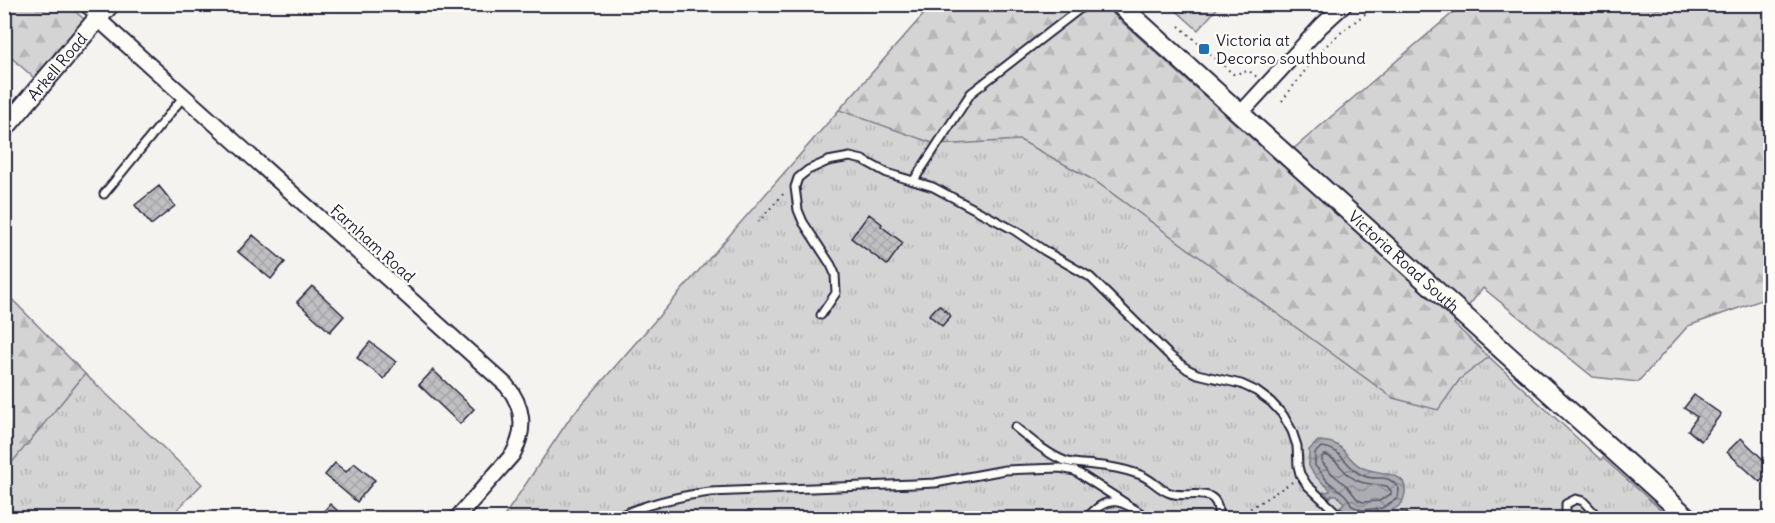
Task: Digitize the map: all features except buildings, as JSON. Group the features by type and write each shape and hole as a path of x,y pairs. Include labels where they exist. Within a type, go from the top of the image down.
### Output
{"main road":[{"name":"Arkell Road","path":"10,120 110,4"},
{"name":"Victoria Road South","path":"1119,4 1688,519"}],"street":[{"path":"1240,114 1321,26 1345,4"},
{"name":"Farnham Road","path":"98,19 506,385 515,396 522,418 519,443 513,454 457,519"}],"lane":[{"path":"80,4 98,19"},
{"path":"914,180 971,93 1086,4"},
{"path":"104,194 184,96"},
{"path":"821,315 836,293 835,274 827,258 809,233 798,210 795,187 798,178 816,166 841,157 850,157 887,173 933,187 1014,230 1090,277 1169,355 1187,369 1197,374 1240,384 1256,391 1283,415 1292,431 1297,446 1298,466 1307,485 1336,513 1347,519"},
{"path":"1015,427 1050,453 1065,461 1139,474 1175,495 1207,495 1214,500 1218,509 1218,519"},
{"path":"614,519 640,508 710,492 925,484 983,473 1030,468 1075,471 1148,519"},
{"path":"1566,519 1566,504 1576,499 1583,501 1599,519"},
{"path":"1087,519 1098,508 1106,504 1125,503"},
{"path":"1393,519 1405,519"}],"path":[{"path":"1282,101 1320,51 1378,4"},
{"path":"1179,26 1233,74 1249,70 1257,77"},
{"path":"758,222 798,178"},
{"path":"1235,519 1301,476"}],"green space":[{"path":"5,5 67,5 94,27 42,85 5,52"},
{"path":"932,5 1103,5 1278,162 1462,5 1770,5 1770,297 1688,326 1638,382 1593,377 1483,288 1454,324 1489,357 1460,379 1438,410 1393,398 1095,181 1020,140 938,145 839,110"},
{"path":"1170,5 1220,5 1198,30"},
{"path":"839,110 1019,116 1407,392 1489,357 1601,460 1603,458 1670,518 503,518 570,418"},
{"path":"5,292 85,374 5,471"},
{"path":"85,374 202,484 169,518 5,518 5,467"}],"water":[{"path":"1318,441 1335,444 1367,470 1399,478 1404,483 1405,491 1402,503 1385,513 1372,516 1358,515 1343,510 1340,507 1344,503 1337,495 1332,495 1330,498 1324,492 1330,489 1318,479 1309,466 1309,450"}],"place":[{"name":"Victoria at Decorso southbound","path":"1204,49"}]}
